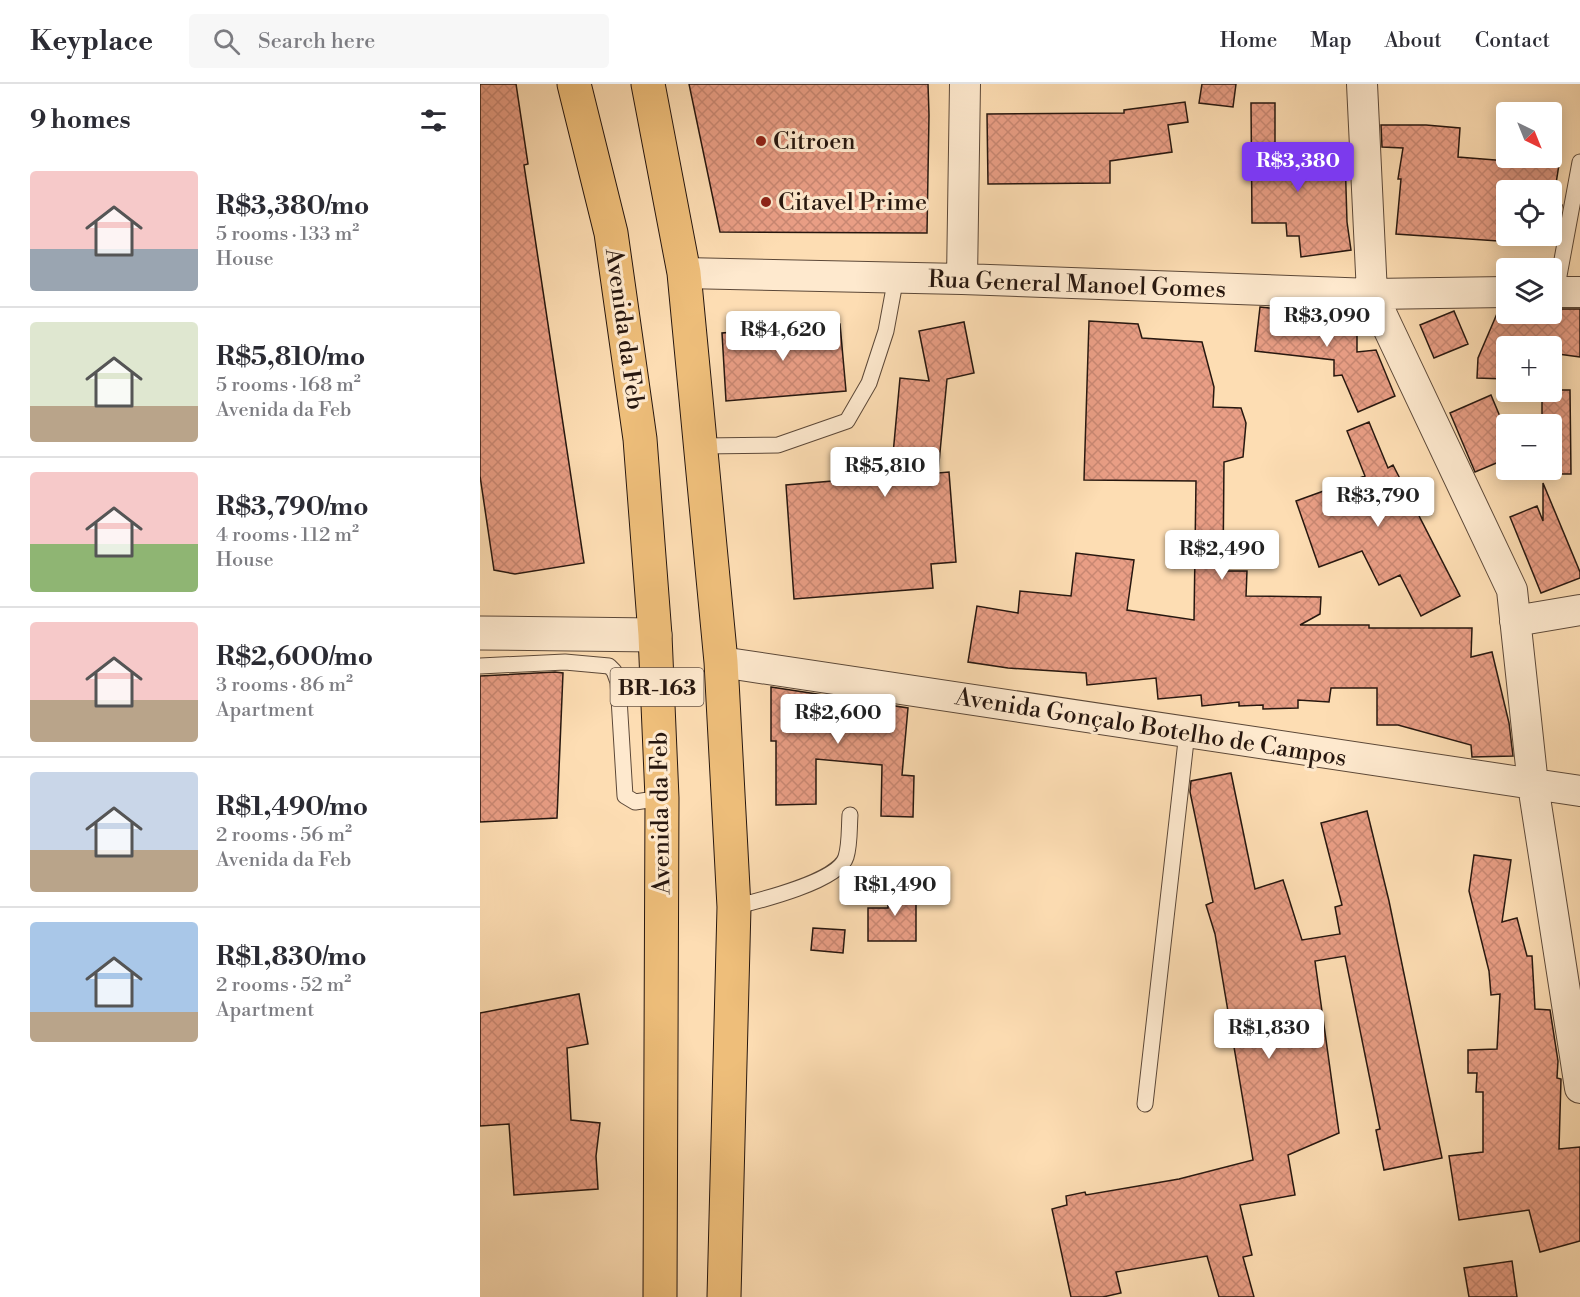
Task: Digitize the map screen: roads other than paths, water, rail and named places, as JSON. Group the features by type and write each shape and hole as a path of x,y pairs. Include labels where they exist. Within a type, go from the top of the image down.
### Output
{"main road":[{"name":"Avenida da Feb","path":"574,84 611,233 640,439 655,635 662,798 660,1297"},
{"name":"BR-163","path":"648,84 684,273 721,662 734,907 726,1210 739,1297"},
{"path":"724,1297 726,1210"}],"street":[{"path":"962,279 965,84"},
{"path":"1362,84 1372,294 1512,590 1533,785 1580,1088"},
{"name":"Rua General Manoel Gomes","path":"684,273 962,279 1372,294 1496,292"},
{"path":"1515,621 1580,610"},
{"path":"480,633 655,635"},
{"name":"Avenida Gonçalo Botelho de Campos","path":"721,662 1533,785 1580,790"}],"lane":[{"path":"1562,292 1580,162"},
{"path":"702,446 778,446 847,421 869,383 886,332 896,277"},
{"path":"480,666 565,662 609,666 614,671 618,682 625,796 635,802 662,798"},
{"path":"1145,1104 1187,732"},
{"path":"734,907 789,892 835,872 846,858 850,815"}],"place":[{"name":"Citroen","path":"761,141"},
{"name":"Citavel Prime","path":"766,202"}]}
